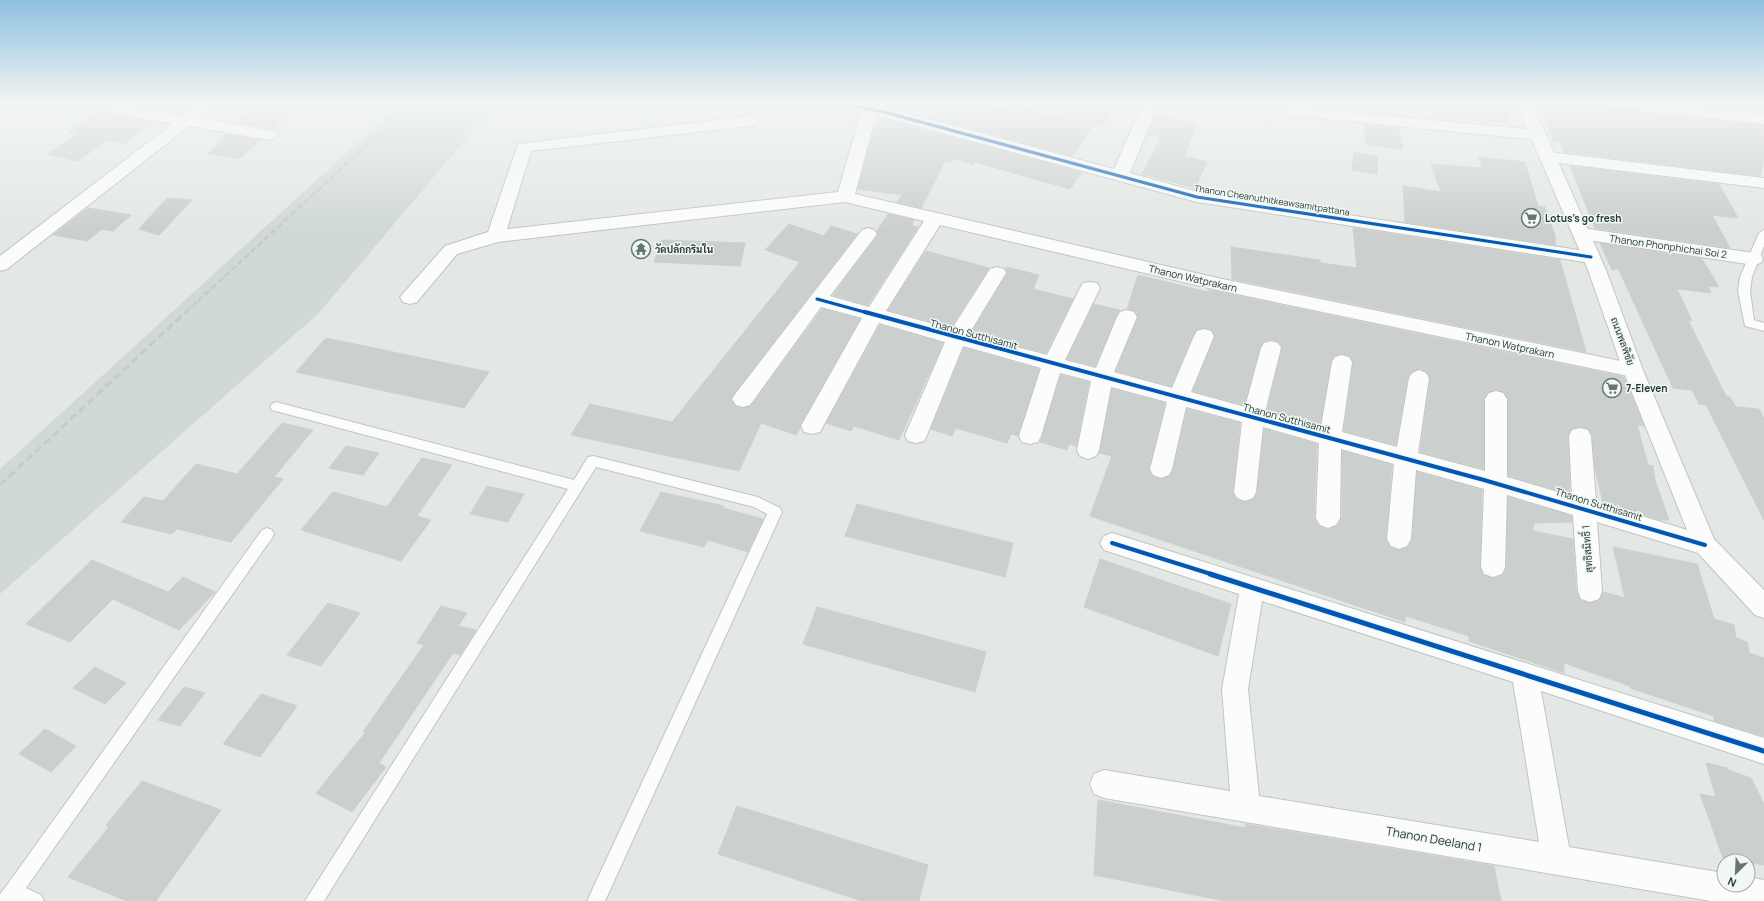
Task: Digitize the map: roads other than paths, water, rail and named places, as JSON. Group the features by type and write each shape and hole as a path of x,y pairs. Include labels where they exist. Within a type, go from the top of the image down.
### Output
{"street":[{"path":"0,265 154,145"},
{"path":"496,236 524,147 541,145"},
{"path":"845,197 867,145"},
{"name":"Thanon Cheanuthitkeawsamitpattana","path":"1012,145 1197,197 1591,257"},
{"path":"1120,176 1133,145"},
{"name":"ถนนพลพิชัย","path":"1542,145 1591,257 1633,370 1705,545 1764,607"},
{"path":"1548,158 1764,183"},
{"name":"Thanon Watprakarn","path":"410,297 451,250 496,236 845,197 1213,283 1633,370"},
{"path":"812,426 874,315 935,218"},
{"path":"744,399 817,299 868,234"},
{"name":"Thanon Phonphichai Soi 2","path":"1581,234 1754,259"},
{"path":"916,435 956,339 997,273"},
{"path":"1030,436 1053,364 1090,288"},
{"name":"Thanon Sutthisamit","path":"817,299 956,339 1253,417 1584,507 1705,545"},
{"path":"1088,450 1102,377 1127,317"},
{"path":"1161,469 1178,398 1204,336"},
{"path":"1245,492 1253,417 1271,348"},
{"path":"1328,518 1330,438 1342,362"},
{"path":"1399,539 1406,458 1419,378"},
{"path":"1493,567 1496,483 1496,399"},
{"name":"สุทธิสมิทธิ์ 1","path":"1580,436 1590,591"},
{"path":"1112,543 1764,751"},
{"path":"1246,807 1235,689 1252,587"},
{"path":"1525,674 1556,859"},
{"name":"Thanon Deeland 1","path":"1104,784 1764,895"}],"lane":[{"path":"1764,233 1746,277 1744,301 1749,323 1764,326"},
{"path":"276,407 575,486"},
{"path":"314,901 575,486 593,461 758,502 775,512 596,901"},
{"path":"35,901 9,896 267,534"}],"railway":[{"path":"185,313 367,145"},
{"path":"0,485 186,312"}],"place":[{"name":"Lotus's go fresh","path":"1531,218"},
{"name":"วัดปลักกริมใน","path":"641,249"},
{"name":"7-Eleven","path":"1612,388"}]}
